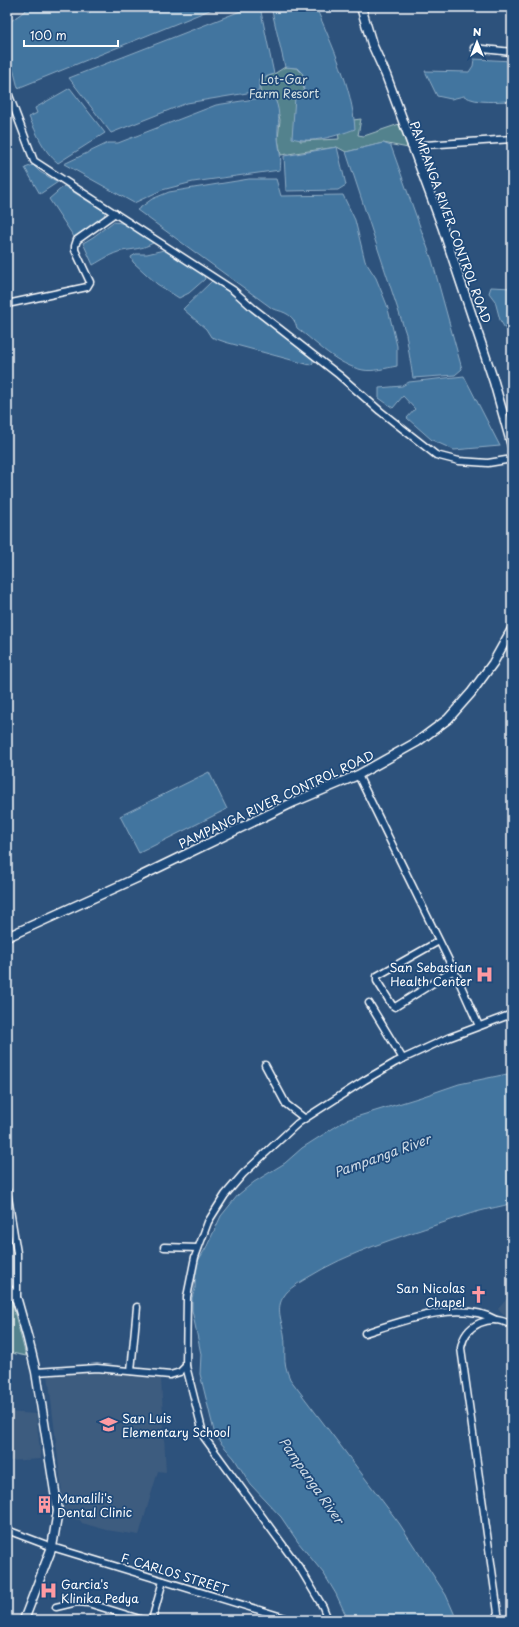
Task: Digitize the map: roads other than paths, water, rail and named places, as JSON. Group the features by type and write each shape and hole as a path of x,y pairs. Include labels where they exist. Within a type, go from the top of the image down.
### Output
{"main road":[{"name":"PAMPANGA RIVER CONTROL ROAD","path":"360,7 372,44 386,75 444,234 494,382 512,446"},
{"name":"PAMPANGA RIVER CONTROL ROAD","path":"7,937 139,877 294,802 358,775 417,742 448,719 471,693 493,663 512,629"},
{"path":"7,1288 17,1300 36,1372 58,1511 52,1547 24,1620"}],"street":[{"path":"474,48 512,52"},
{"path":"7,90 34,161 233,290 253,308 339,375 380,411 436,455 459,461 488,463 512,459"},
{"path":"411,146 512,139"},
{"path":"7,304 87,287 90,282 75,250 77,240 115,213"},
{"path":"358,775 454,970 479,1026"},
{"path":"440,941 377,976 377,981 392,1006 395,1007 454,970"},
{"path":"369,1003 403,1059"},
{"path":"328,1620 324,1607 301,1570 204,1437 186,1366 187,1297 198,1248 208,1222 224,1195 273,1144 304,1118 365,1080 403,1059 441,1041 512,1014"},
{"path":"265,1066 286,1104 304,1118"},
{"path":"7,1191 17,1253 17,1300"},
{"path":"164,1247 198,1248"},
{"path":"131,1371 137,1307"},
{"path":"365,1333 430,1314 449,1312 476,1312 488,1315 496,1320"},
{"path":"499,1620 461,1348 463,1337 472,1327 483,1322 496,1320 512,1325"},
{"path":"36,1372 97,1368 170,1375 180,1372 186,1366"},
{"name":"F. CARLOS STREET","path":"7,1530 52,1547 292,1620"},
{"path":"152,1620 163,1581"},
{"path":"56,1607 77,1602 88,1603 143,1620"}],"water":[{"path":"30,7 81,7 88,14 94,7 217,7 18,88 14,72 7,57 7,24"},
{"path":"251,7 260,7 274,74 259,79 259,91 187,103 111,133 69,78"},
{"path":"271,7 316,7 335,51 346,82 355,129 332,137 316,140 300,140 292,138 295,97 304,92 303,74 297,68 285,67"},
{"path":"474,59 512,61 512,101 493,102 469,99 464,96 451,99 437,96 425,71 469,72 473,66"},
{"path":"70,88 105,133 58,163 44,148 29,117 37,113 35,108"},
{"path":"261,98 275,99 277,105 279,114 278,138 281,158 280,170 193,182 162,190 134,203 64,164 108,143 118,143 216,105"},
{"path":"383,143 391,146 432,260 462,369 455,375 413,378 406,334 346,152"},
{"path":"337,147 346,185 338,190 286,191 284,156"},
{"path":"33,165 40,172 58,182 40,194 25,168"},
{"path":"249,179 276,179 281,196 343,195 355,220 365,261 376,278 387,305 397,346 397,366 380,370 363,370 336,358 297,328 291,317 281,311 273,309 137,210 152,199 169,192"},
{"path":"64,186 105,212 104,217 74,237 49,199"},
{"path":"113,222 130,226 153,243 142,248 115,253 93,265 83,243"},
{"path":"168,249 203,274 205,279 189,293 179,298 157,284 133,262 131,257 136,254 147,254"},
{"path":"213,280 313,357 313,363 310,365 211,337 206,329 183,309"},
{"path":"491,287 512,288 512,331 506,330 500,320 495,301 489,293"},
{"path":"464,376 500,446 454,450 432,440 407,418 415,409 403,396 393,408 379,398 379,388 402,386 409,382"},
{"path":"209,772 227,809 139,853 120,816"},
{"name":"Pampanga River","path":"512,1073 512,1203 466,1215 356,1253 323,1269 294,1286 286,1293 281,1301 280,1315 285,1340 285,1361 290,1379 399,1523 446,1595 457,1620 348,1620 336,1594 324,1574 298,1542 281,1517 251,1485 234,1458 220,1442 214,1431 200,1374 201,1354 192,1310 192,1298 195,1288 195,1266 207,1246 221,1216 238,1195 254,1182 285,1163 302,1148 346,1120 459,1084"}],"place":[{"name":"San Sebastian Health Center","path":"485,974"},
{"name":"San Nicolas Chapel","path":"478,1295"},
{"name":"San Luis Elementary School","path":"109,1425"},
{"name":"Manalili's Dental Clinic","path":"44,1505"},
{"name":"Garcia's Klinika Pedya","path":"48,1591"}],"park label":[{"name":"Lot-Gar Farm Resort","path":"284,86"}]}
